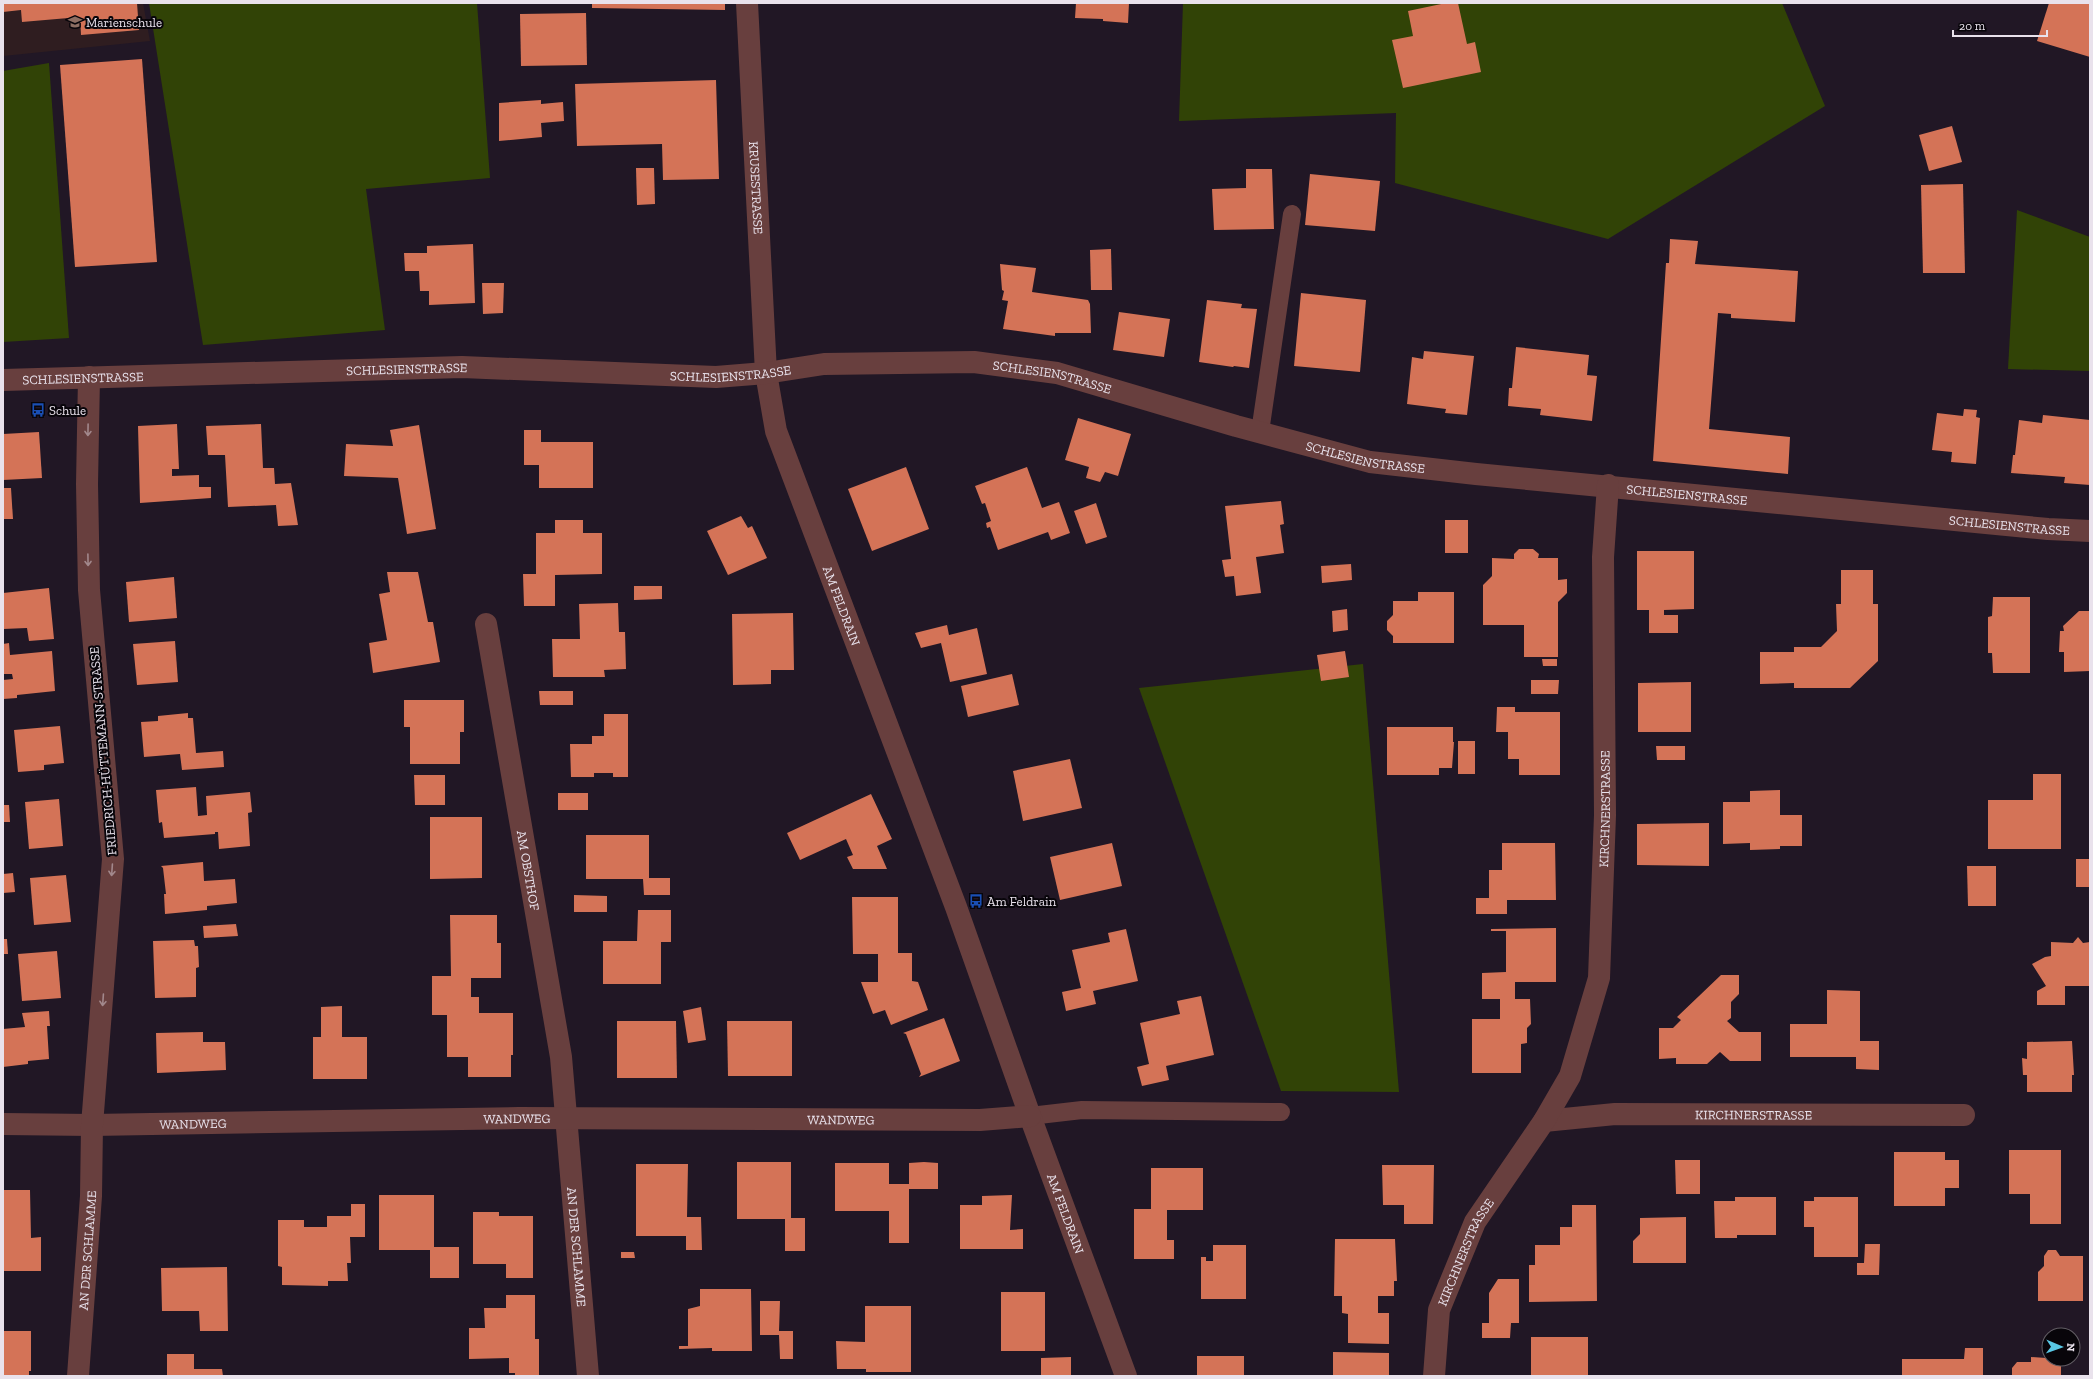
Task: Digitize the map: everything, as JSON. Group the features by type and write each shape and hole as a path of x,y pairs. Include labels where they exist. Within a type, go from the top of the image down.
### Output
{"street":[{"name":"KRUSESTRASSE","path":"747,3 766,373"},
{"name":"SCHLESIENSTRASSE","path":"3,380 462,367 716,377 766,373 824,364 974,362 1057,373 1260,432 1370,462 1476,474 1608,485 2048,529 2090,531"},
{"name":"AM FELDRAIN","path":"766,373 776,431 956,907 1030,1116 1126,1376"},
{"name":"FRIEDRICH-HÜTTEMANN-STRASSE","path":"89,377 87,484 89,590 113,859 92,1125"},
{"name":"KIRCHNERSTRASSE","path":"1434,1376 1439,1310 1475,1222 1544,1121 1570,1076 1599,978 1604,815 1602,557 1608,485"},
{"name":"AM OBSTHOF","path":"486,624 561,1057 567,1118"},
{"name":"KIRCHNERSTRASSE","path":"1544,1121 1614,1114 1964,1115"},
{"name":"WANDWEG","path":"3,1124 92,1125 567,1118 980,1120 1030,1116"},
{"name":"AN DER SCHLAMME","path":"567,1118 588,1376"},
{"name":"AN DER SCHLAMME","path":"78,1376 91,1196 92,1125"}],"lane":[{"path":"1260,432 1292,214"},
{"path":"1030,1116 1082,1110 1281,1112"}],"shaded area":[{"name":"Marienschule","path":"3,3 143,3 150,41 3,56"}],"green space":[{"path":"149,3 477,3 490,178 366,189 385,330 203,345"},
{"path":"1183,3 1782,3 1825,106 1608,239 1395,183 1396,113 1179,121"},
{"path":"49,63 69,338 3,342 3,71"},
{"path":"2017,210 2090,237 2090,371 2008,369"},
{"path":"1363,664 1399,1092 1281,1091 1139,688"}],"building":[{"path":"3,3 137,3 139,30 81,35 80,17 22,22 21,10 3,12"},
{"path":"592,3 725,3 725,10 592,8"},
{"path":"1076,3 1129,3 1128,23 1103,21 1103,19 1075,18"},
{"path":"1446,3 1458,3 1467,44 1475,42 1481,72 1403,88 1392,40 1413,36 1408,11"},
{"path":"2049,3 2090,3 2090,57 2037,41"},
{"path":"586,13 587,65 521,66 520,14"},
{"path":"142,59 157,262 75,267 60,65"},
{"path":"716,80 719,179 663,180 662,144 577,146 575,84"},
{"path":"541,100 541,104 563,102 564,121 541,123 542,137 499,141 499,103"},
{"path":"1952,126 1962,162 1929,171 1919,135"},
{"path":"636,168 654,168 655,204 637,205"},
{"path":"1246,169 1272,169 1274,229 1214,230 1212,189 1246,188"},
{"path":"1310,174 1380,181 1375,231 1305,225"},
{"path":"1963,184 1965,273 1923,273 1921,185"},
{"path":"1670,239 1698,241 1695,264 1798,271 1795,322 1731,318 1731,314 1718,313 1709,429 1790,437 1788,474 1653,461 1666,263 1669,263"},
{"path":"473,244 475,303 429,305 429,291 420,291 419,271 405,271 404,253 427,253 427,246"},
{"path":"1111,249 1112,290 1091,290 1090,250"},
{"path":"1000,264 1036,268 1032,292 1088,300 1090,304 1091,333 1055,333 1055,336 1003,329 1008,301 1002,300 1004,291 1002,290"},
{"path":"482,283 504,283 503,313 483,314"},
{"path":"1301,293 1366,300 1360,372 1294,366"},
{"path":"1207,300 1242,304 1241,308 1257,309 1249,368 1199,362"},
{"path":"1119,312 1170,319 1164,357 1113,350"},
{"path":"1516,347 1589,355 1587,375 1597,376 1592,421 1540,415 1541,409 1508,406 1509,388 1512,388"},
{"path":"1424,351 1474,356 1467,415 1445,413 1446,409 1407,404 1412,357 1423,359"},
{"path":"1964,409 1977,410 1976,417 1980,418 1976,464 1951,462 1952,452 1932,450 1937,413 1963,416"},
{"path":"2043,415 2090,420 2090,485 2064,483 2065,477 2011,473 2013,455 2015,455 2019,420 2042,423"},
{"path":"1078,418 1131,434 1118,476 1105,472 1100,482 1086,478 1089,467 1065,460"},
{"path":"177,424 179,469 172,469 172,476 199,475 199,487 211,487 211,498 140,503 138,426"},
{"path":"261,424 263,468 274,468 275,484 291,483 298,525 278,526 276,505 228,507 225,455 208,455 206,426"},
{"path":"419,425 436,529 407,534 398,478 344,476 346,444 393,446 390,430"},
{"path":"524,430 541,430 541,442 593,442 593,488 539,488 539,465 524,465"},
{"path":"39,432 42,478 3,480 3,434"},
{"path":"906,467 929,529 872,551 848,489"},
{"path":"1027,467 1042,508 1059,502 1070,533 1051,540 1048,532 998,550 990,527 987,528 986,523 991,521 985,503 982,504 975,486"},
{"path":"3,488 11,488 13,519 3,519"},
{"path":"1281,501 1284,524 1280,525 1284,553 1256,557 1261,593 1236,596 1234,576 1225,577 1222,560 1231,559 1225,506"},
{"path":"1096,503 1107,537 1086,544 1074,511"},
{"path":"741,516 748,528 752,526 767,558 728,575 707,531"},
{"path":"555,520 583,520 583,533 602,533 602,574 555,575 555,606 524,606 523,574 536,574 536,533 555,533"},
{"path":"1445,520 1468,520 1468,553 1445,553"},
{"path":"1519,549 1533,549 1539,554 1538,558 1558,558 1558,580 1567,579 1567,593 1558,602 1558,657 1524,657 1524,625 1483,625 1483,585 1492,576 1492,558 1514,559 1514,554"},
{"path":"1637,551 1694,551 1694,609 1664,610 1664,615 1678,615 1678,633 1649,633 1649,610 1637,610"},
{"path":"1351,564 1352,580 1322,583 1321,566"},
{"path":"1841,570 1873,570 1873,604 1878,604 1878,661 1850,688 1794,688 1794,683 1760,684 1760,652 1794,652 1794,647 1821,647 1837,631 1836,604 1841,604"},
{"path":"387,572 418,572 428,622 433,622 440,662 373,673 369,643 387,640 379,594 390,592"},
{"path":"174,577 177,618 129,622 126,582"},
{"path":"634,586 662,586 662,599 634,600"},
{"path":"49,588 54,639 29,641 27,628 3,629 3,593"},
{"path":"1418,592 1454,592 1454,643 1393,643 1393,636 1387,630 1387,621 1393,615 1393,601 1418,601"},
{"path":"1993,597 2030,597 2030,673 1993,673 1992,653 1988,653 1988,617 1992,616"},
{"path":"618,603 619,632 625,632 626,669 604,670 605,677 553,677 552,639 580,639 579,604"},
{"path":"1347,609 1348,630 1333,632 1332,611"},
{"path":"2079,611 2090,611 2090,671 2064,672 2064,652 2059,652 2060,631 2064,631 2063,626"},
{"path":"793,613 794,670 771,670 771,684 733,685 732,614"},
{"path":"947,625 949,635 977,628 987,674 950,682 941,643 921,648 915,633"},
{"path":"175,641 178,682 137,685 133,644"},
{"path":"9,643 10,655 52,651 55,691 17,695 17,698 3,699 3,680 13,679 12,674 3,674 3,644"},
{"path":"1345,651 1349,677 1321,681 1317,655"},
{"path":"1542,659 1557,659 1557,666 1543,666"},
{"path":"1012,674 1019,705 968,717 961,686"},
{"path":"1531,680 1559,680 1558,694 1531,694"},
{"path":"1691,682 1691,732 1638,732 1638,683"},
{"path":"539,691 573,691 573,705 540,705"},
{"path":"404,700 464,700 464,732 460,732 460,764 410,764 410,727 404,727"},
{"path":"1497,707 1515,707 1515,712 1560,712 1560,775 1519,775 1519,759 1508,759 1508,732 1496,732"},
{"path":"188,713 188,718 193,718 196,753 223,751 224,767 182,770 180,754 144,757 141,722 158,721 158,716"},
{"path":"604,714 628,714 628,777 613,777 613,773 594,773 594,777 571,777 570,744 592,744 592,736 604,736"},
{"path":"60,726 64,763 44,765 44,770 18,772 14,730"},
{"path":"1387,727 1453,727 1454,742 1452,768 1439,768 1439,775 1387,775"},
{"path":"1458,741 1475,741 1475,774 1458,774"},
{"path":"1656,746 1685,746 1685,760 1657,760"},
{"path":"1070,759 1082,808 1023,821 1013,771"},
{"path":"2033,774 2061,774 2061,849 1988,849 1988,800 2033,800"},
{"path":"414,775 445,775 445,805 415,805"},
{"path":"196,787 198,816 207,815 206,796 250,792 252,812 248,813 250,846 219,849 218,832 215,832 215,834 164,838 162,822 159,823 156,790"},
{"path":"1780,790 1780,815 1802,815 1802,846 1780,846 1780,849 1750,850 1750,843 1723,844 1723,802 1750,802 1750,791"},
{"path":"558,793 588,793 588,810 558,810"},
{"path":"871,794 892,839 877,846 887,869 853,869 847,857 853,855 846,839 800,860 787,833"},
{"path":"59,799 63,846 29,849 25,802"},
{"path":"3,805 9,805 10,822 3,822"},
{"path":"430,817 482,817 482,878 430,879"},
{"path":"1709,823 1709,866 1637,865 1637,824"},
{"path":"586,835 649,835 649,878 670,878 670,895 644,895 643,879 586,879"},
{"path":"1112,843 1122,886 1060,900 1050,857"},
{"path":"1502,843 1555,843 1556,900 1507,900 1507,914 1476,914 1476,898 1489,898 1489,870 1502,870"},
{"path":"2076,859 2090,859 2090,887 2076,887"},
{"path":"203,862 204,881 235,879 237,903 207,906 207,910 165,914 164,894 166,894 163,868 161,866"},
{"path":"1967,866 1996,866 1996,906 1968,906"},
{"path":"13,873 15,892 3,893 3,874"},
{"path":"66,875 71,922 34,925 30,878"},
{"path":"574,895 607,896 607,912 574,912"},
{"path":"852,897 898,897 898,953 912,953 912,981 918,982 928,1010 891,1025 885,1010 873,1014 861,982 878,982 878,954 853,954"},
{"path":"638,910 671,910 671,942 661,942 661,984 603,984 603,941 637,941"},
{"path":"450,915 497,915 497,943 501,943 501,978 471,978 471,997 479,997 479,1013 513,1013 513,1055 511,1055 511,1077 468,1077 468,1057 447,1057 447,1015 432,1015 432,976 451,976"},
{"path":"236,924 238,936 204,938 203,926"},
{"path":"1556,928 1556,982 1515,982 1515,999 1530,999 1531,1024 1527,1028 1527,1043 1521,1044 1521,1073 1472,1073 1472,1019 1500,1019 1500,999 1482,999 1482,973 1506,972 1506,931 1491,931 1491,929"},
{"path":"1126,929 1138,981 1093,991 1096,1004 1066,1011 1062,992 1081,988 1072,950 1110,942 1108,933"},
{"path":"2078,937 2083,943 2090,942 2090,986 2065,986 2065,1005 2037,1005 2037,991 2046,986 2032,964 2045,957 2051,956 2051,942 2073,943"},
{"path":"3,939 7,939 8,954 3,954"},
{"path":"194,940 195,946 198,946 199,967 196,968 196,997 155,998 153,941"},
{"path":"57,951 61,998 22,1001 18,954"},
{"path":"1721,975 1739,975 1739,994 1731,1002 1731,1018 1727,1021 1739,1032 1761,1032 1761,1061 1730,1061 1720,1052 1707,1064 1676,1064 1676,1058 1659,1059 1659,1028 1673,1028 1681,1020 1677,1017"},
{"path":"1827,990 1860,991 1860,1041 1879,1041 1879,1070 1856,1069 1856,1057 1790,1057 1790,1024 1827,1024"},
{"path":"1201,996 1214,1055 1166,1066 1169,1080 1142,1086 1137,1067 1149,1064 1140,1023 1180,1014 1177,1001"},
{"path":"342,1006 342,1037 367,1037 367,1079 313,1079 313,1037 321,1037 321,1007"},
{"path":"701,1007 706,1040 688,1043 683,1011"},
{"path":"49,1011 50,1026 47,1026 49,1059 28,1061 28,1064 3,1067 3,1029 25,1027 22,1013"},
{"path":"944,1018 960,1061 919,1077 921,1074 906,1034 903,1033"},
{"path":"617,1021 676,1021 677,1078 617,1078"},
{"path":"727,1021 792,1021 792,1076 728,1076"},
{"path":"203,1032 203,1042 225,1042 226,1070 157,1073 156,1033"},
{"path":"2072,1041 2074,1075 2072,1075 2072,1092 2027,1092 2027,1075 2023,1075 2022,1058 2027,1059 2027,1042"},
{"path":"2009,1150 2061,1150 2061,1224 2030,1224 2030,1194 2009,1194"},
{"path":"1894,1152 1945,1152 1945,1160 1959,1160 1959,1188 1945,1188 1945,1206 1894,1206"},
{"path":"1675,1160 1700,1160 1700,1194 1676,1194"},
{"path":"737,1162 791,1162 791,1218 805,1218 805,1251 785,1251 785,1219 737,1219"},
{"path":"835,1163 889,1163 889,1184 909,1184 909,1163 938,1163 938,1189 909,1189 909,1243 889,1243 889,1211 835,1211"},
{"path":"636,1164 688,1164 687,1217 701,1217 702,1250 686,1250 686,1236 636,1236"},
{"path":"1382,1165 1434,1165 1433,1224 1404,1224 1404,1205 1383,1205"},
{"path":"1151,1168 1203,1168 1203,1210 1167,1210 1167,1240 1174,1240 1174,1259 1134,1259 1134,1209 1151,1209"},
{"path":"3,1190 30,1190 31,1238 41,1237 41,1271 3,1271"},
{"path":"379,1195 434,1195 434,1247 459,1247 459,1278 430,1278 430,1250 379,1250"},
{"path":"1012,1195 1010,1230 1023,1229 1023,1249 960,1249 960,1205 982,1205 982,1196"},
{"path":"1735,1197 1776,1197 1776,1235 1737,1235 1737,1238 1715,1238 1714,1201 1735,1201"},
{"path":"1814,1197 1858,1197 1858,1257 1814,1257 1814,1227 1804,1227 1804,1201 1814,1201"},
{"path":"351,1204 365,1204 365,1237 350,1237 351,1263 347,1263 348,1281 328,1281 328,1286 282,1285 282,1267 278,1266 278,1220 304,1220 304,1227 327,1227 327,1216 351,1216"},
{"path":"1572,1205 1596,1205 1597,1301 1529,1302 1529,1265 1535,1265 1535,1245 1560,1245 1560,1227 1572,1227"},
{"path":"473,1212 499,1212 499,1216 533,1216 533,1278 506,1278 506,1264 473,1264"},
{"path":"1686,1217 1686,1263 1633,1263 1633,1241 1640,1234 1640,1218"},
{"path":"1335,1239 1395,1239 1397,1281 1394,1281 1394,1296 1378,1296 1378,1313 1389,1313 1389,1344 1348,1343 1348,1314 1342,1313 1342,1296 1334,1296"},
{"path":"1865,1244 1880,1244 1879,1275 1857,1275 1857,1263 1864,1263"},
{"path":"1213,1245 1246,1245 1246,1299 1201,1299 1201,1257 1206,1257 1206,1261 1213,1261"},
{"path":"2048,1250 2056,1250 2060,1256 2083,1256 2083,1301 2038,1301 2038,1272 2044,1266 2044,1256"},
{"path":"621,1252 634,1252 635,1258 621,1258"},
{"path":"227,1267 228,1331 200,1331 199,1311 162,1311 161,1268"},
{"path":"1498,1279 1519,1279 1519,1323 1511,1323 1510,1338 1482,1338 1482,1323 1489,1323 1489,1293"},
{"path":"700,1289 751,1289 752,1351 712,1351 712,1348 679,1349 679,1346 688,1346 688,1309 700,1306"},
{"path":"1001,1292 1045,1292 1045,1351 1001,1351"},
{"path":"506,1295 535,1295 535,1339 539,1339 539,1376 515,1376 515,1373 509,1373 509,1358 469,1359 469,1328 485,1328 484,1308 506,1308"},
{"path":"760,1301 780,1301 779,1331 793,1331 793,1359 780,1359 779,1335 760,1335"},
{"path":"865,1306 911,1306 911,1372 866,1372 866,1369 837,1369 836,1341 865,1342"},
{"path":"3,1331 31,1331 31,1371 29,1371 29,1376 3,1376"},
{"path":"1531,1337 1588,1337 1588,1376 1531,1376"},
{"path":"1965,1348 1983,1348 1983,1376 1902,1376 1902,1359 1964,1359"},
{"path":"1333,1352 1389,1353 1389,1376 1333,1376"},
{"path":"167,1354 194,1354 194,1369 222,1369 223,1376 167,1376"},
{"path":"1197,1356 1244,1356 1244,1376 1197,1376"},
{"path":"1071,1357 1071,1376 1041,1376 1041,1358"},
{"path":"2031,1357 2041,1358 2041,1367 2061,1367 2061,1376 2012,1376 2012,1368 2017,1362 2031,1362"}],"place":[{"name":"Marienschule","path":"75,22"},
{"name":"Schule","path":"38,410"},
{"name":"Am Feldrain","path":"976,901"}]}
